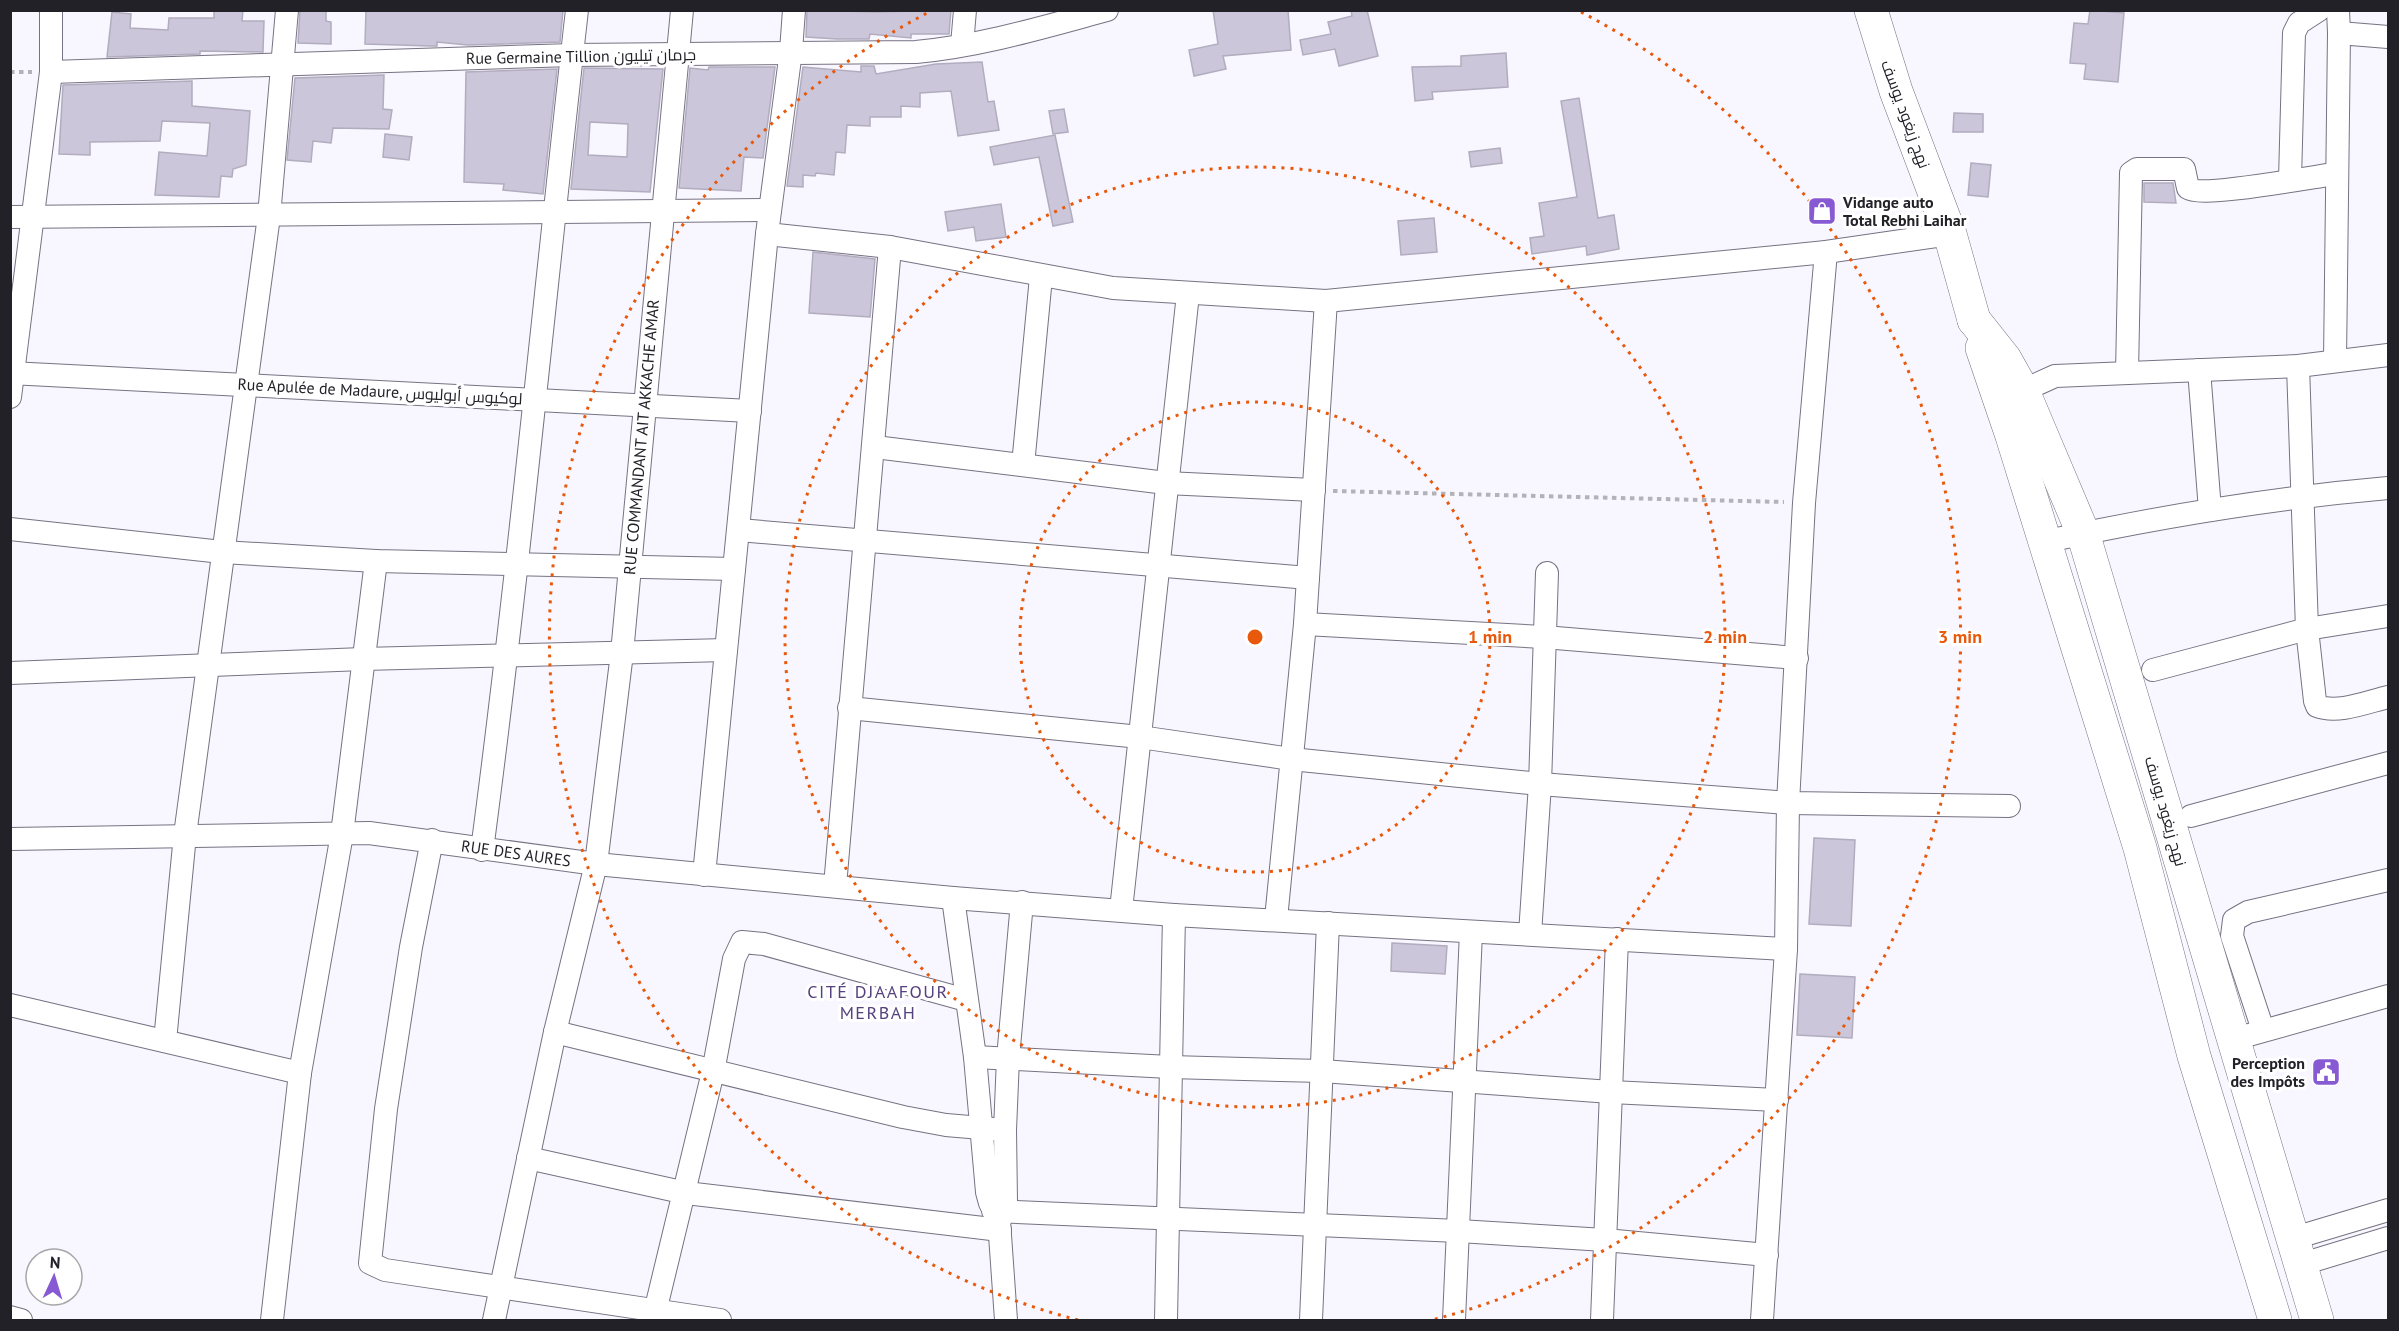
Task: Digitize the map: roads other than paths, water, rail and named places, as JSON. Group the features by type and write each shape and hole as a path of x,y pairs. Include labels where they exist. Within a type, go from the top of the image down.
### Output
{"main road":[{"name":"نهج زيغود يوسف","path":"1871,10 1896,91 1950,234 1974,320 2005,358 2011,396 2043,542 2140,848 2194,1056 2275,1320"},
{"name":"نهج زيغود يوسف","path":"2011,396 2083,533 2248,1035 2295,1252 2317,1320"}],"street":[{"path":"10,397 51,72 51,10"},
{"path":"165,1041 185,835 269,216 285,65 287,10"},
{"path":"482,850 507,656 533,398 557,210 577,10"},
{"name":"RUE COMMANDANT AIT AKKACHE AMAR","path":"494,1320 555,1032 596,864 621,653 682,10"},
{"path":"704,875 767,234 791,51 794,10"},
{"path":"962,45 965,10"},
{"name":"Rue Germaine Tillion جرمان تيليون","path":"51,72 572,55 791,51 916,52 1017,34 1107,10"},
{"path":"2290,179 2294,33 2300,23 2335,15 2388,37"},
{"path":"2335,15 2335,361"},
{"path":"2127,373 2131,173 2137,169 2184,169 2188,188 2195,191 2239,189 2290,179 2335,174"},
{"path":"10,217 269,216 557,210 770,210"},
{"path":"767,234 890,247 1041,277 1113,288 1326,301 1826,252 1950,234"},
{"path":"836,886 849,708 875,447 890,247"},
{"path":"1761,1320 1786,949 1788,803 1804,503 1826,252"},
{"path":"1023,465 1041,277"},
{"path":"1121,910 1188,294"},
{"path":"1276,919 1305,624 1326,301"},
{"path":"2011,396 2055,376 2298,366 2388,355"},
{"path":"2298,366 2307,629 2313,691 2317,706 2348,707 2388,697"},
{"path":"2199,370 2210,510"},
{"name":"Rue Apulée de Madaure, لوكيوس أبوليوس","path":"12,373 643,403 750,411"},
{"path":"875,447 1166,483 1314,490"},
{"path":"2043,542 2210,510 2304,495 2388,488"},
{"path":"10,530 222,552 376,561 734,569"},
{"path":"739,530 1308,578"},
{"path":"272,1320 300,1073 342,834 376,561"},
{"path":"1530,934 1540,784 1547,573"},
{"path":"2153,670 2307,629 2388,616"},
{"path":"1305,624 1544,637 1797,658"},
{"path":"10,673 363,659 726,650"},
{"path":"849,708 1140,737 1292,759 1540,784 1788,803 2009,806"},
{"path":"2191,816 2388,763"},
{"name":"RUE DES AURES","path":"10,839 389,834 482,850 596,864 953,898 1174,915 1786,949"},
{"path":"432,840 411,947 386,1109 370,1263 385,1270 654,1316 720,1320"},
{"path":"2388,880 2248,912 2234,920 2231,925 2248,1035 2388,996"},
{"path":"953,898 975,1057 987,1192 999,1218"},
{"path":"1006,1320 999,1218 1008,1058 1022,902"},
{"path":"1166,1320 1174,915"},
{"path":"1311,1320 1328,924"},
{"path":"1454,1320 1471,932"},
{"path":"1602,1320 1617,939"},
{"path":"654,1316 686,1193 713,1072 734,959 742,942 764,944 966,1000"},
{"path":"10,1005 300,1073"},
{"path":"555,1032 903,1117 946,1125 1005,1130"},
{"path":"975,1057 1170,1067 1322,1071 1611,1092 1777,1100"},
{"path":"528,1158 686,1193 999,1218 1316,1223 1605,1240 1767,1255"},
{"path":"2295,1252 2388,1210"},
{"path":"2295,1252 2388,1238"},
{"path":"10,1317 21,1320"}],"place":[{"name":"Vidange auto Total Rebhi Laihar","path":"1822,211"},
{"name":"Perception des Impôts","path":"2326,1072"}],"district":[{"name":"CITÉ DJAAFOUR MERBAH","path":"878,1001"}]}
